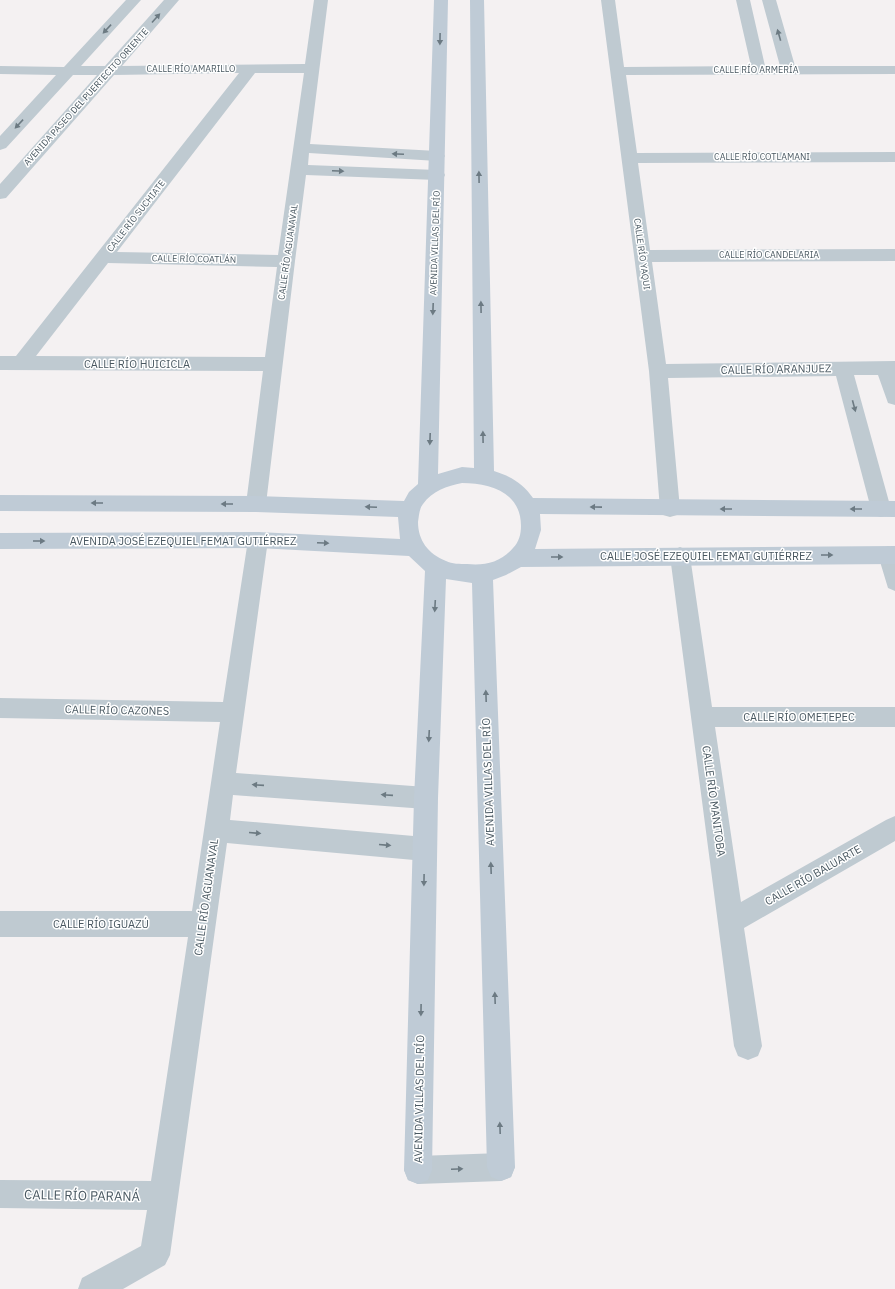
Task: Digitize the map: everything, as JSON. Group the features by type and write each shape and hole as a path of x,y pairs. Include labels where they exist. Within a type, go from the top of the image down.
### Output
{"street":[{"path":"0,145 134,0"},
{"name":"AVENIDA PASEO DEL PUERTECITO ORIENTE","path":"0,194 172,0"},
{"name":"CALLE RÍO AGUANAVAL","path":"256,504 286,261 300,170 321,0"},
{"name":"AVENIDA VILLAS DEL RÍO","path":"428,486 441,0"},
{"path":"477,0 484,476"},
{"name":"CALLE RÍO YAQUI","path":"608,0 658,371 670,509"},
{"path":"742,0 759,70"},
{"path":"769,0 789,70"},
{"name":"CALLE RÍO SUCHIATE","path":"21,363 251,68"},
{"name":"CALLE RÍO AMARILLO","path":"0,70 68,71 111,69 313,68"},
{"name":"CALLE RÍO ARMERÍA","path":"618,71 895,70"},
{"path":"302,148 437,156"},
{"name":"CALLE RÍO COTLAMANI","path":"629,158 895,157"},
{"path":"300,170 437,175"},
{"name":"CALLE RÍO CANDELARIA","path":"642,256 895,255"},
{"name":"CALLE RÍO COATLÁN","path":"103,257 286,261"},
{"name":"CALLE RÍO HUICICLA","path":"0,363 274,364"},
{"path":"527,506 670,509 888,509 843,368"},
{"path":"890,368 895,398"},
{"name":"CALLE RÍO ARANJUEZ","path":"658,371 890,368"},
{"name":"CALLE JOSÉ EZEQUIEL FEMAT GUTIÉRREZ","path":"462,474 484,476 504,483 519,495 527,506 532,521 532,530 526,547 518,558 508,565 482,574 453,573 436,567 414,548 408,534 407,520 410,508 416,498 428,486 444,478 462,474"},
{"path":"0,503 256,504 410,508"},
{"name":"CALLE RÍO AGUANAVAL","path":"93,1289 155,1255 258,540"},
{"name":"AVENIDA JOSÉ EZEQUIEL FEMAT GUTIÉRREZ","path":"0,541 258,540 414,548"},
{"path":"891,555 895,582"},
{"name":"CALLE JOSÉ EZEQUIEL FEMAT GUTIÉRREZ","path":"518,558 891,555"},
{"name":"CALLE RÍO MANITOBA","path":"680,556 748,1046"},
{"name":"AVENIDA VILLAS DEL RÍO","path":"436,567 426,798 418,1170 501,1167 482,574"},
{"name":"CALLE RÍO CAZONES","path":"0,708 233,712"},
{"name":"CALLE RÍO OMETEPEC","path":"702,716 895,717"},
{"path":"223,783 426,798"},
{"name":"CALLE RÍO BALUARTE","path":"731,922 895,828"},
{"path":"216,830 425,848"},
{"name":"CALLE RÍO IGUAZÚ","path":"0,924 202,924"},
{"name":"CALLE RÍO PARANÁ","path":"0,1194 163,1196"}]}
